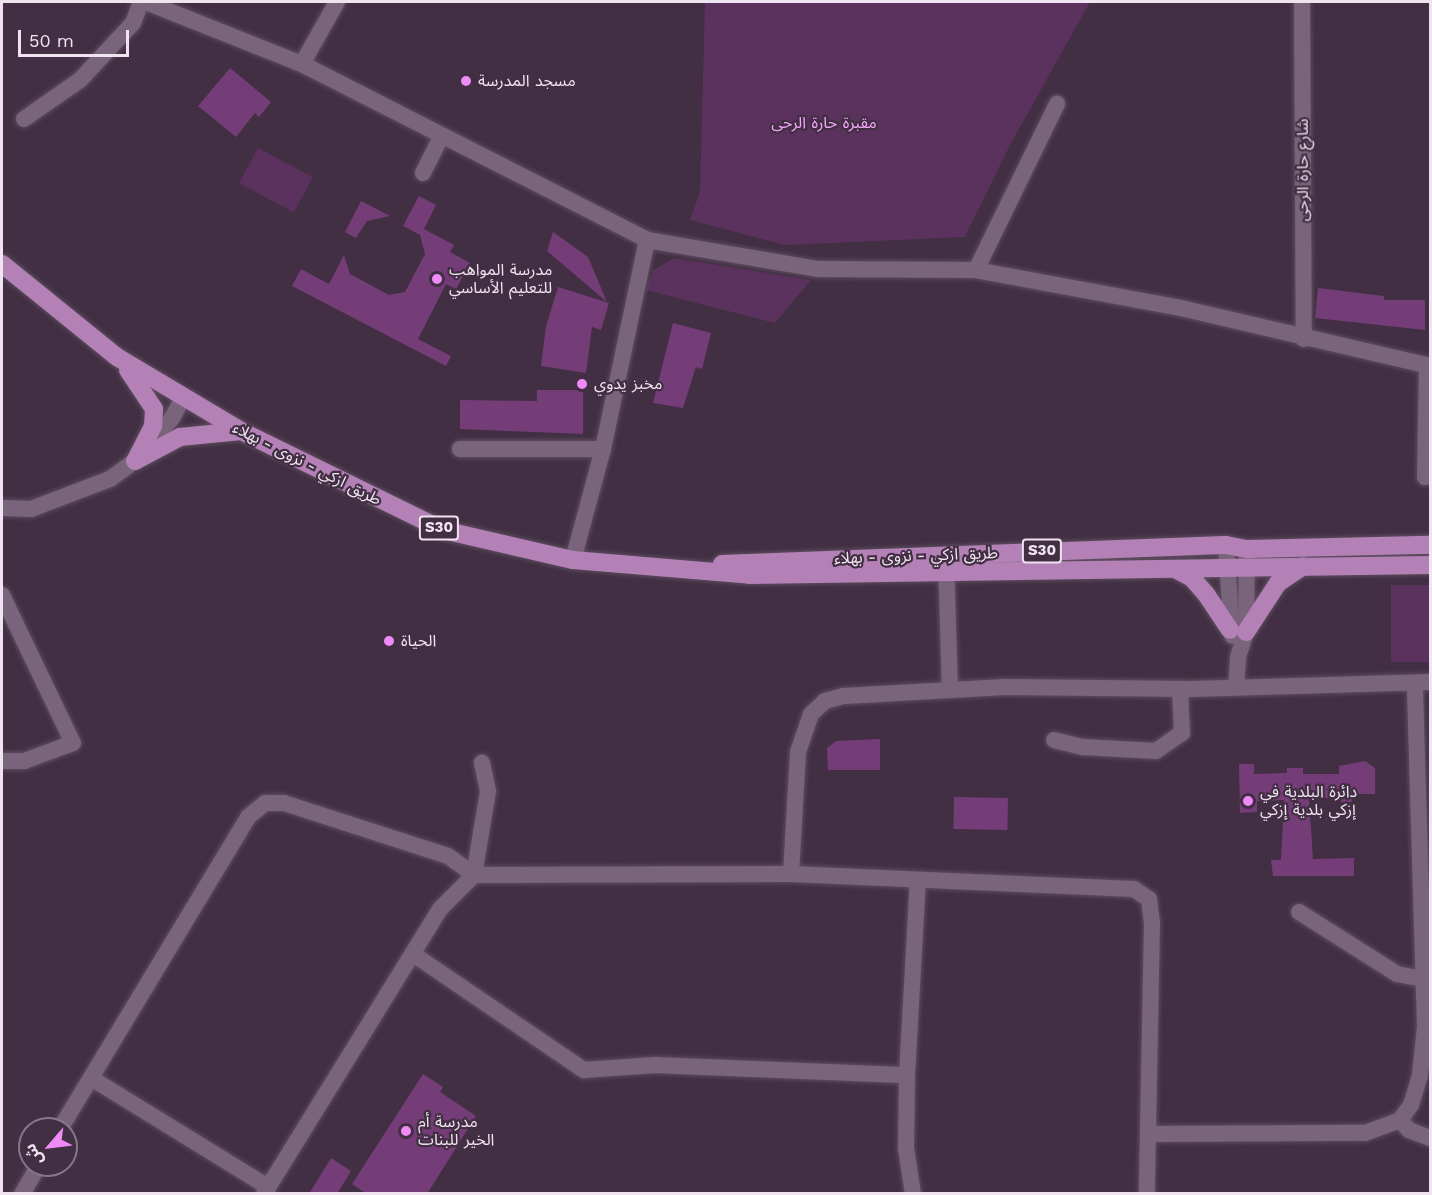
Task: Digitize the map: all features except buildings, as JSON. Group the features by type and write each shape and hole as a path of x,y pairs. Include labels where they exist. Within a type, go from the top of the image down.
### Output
{"main road":[{"name":"طريق ازكي - نزوى - بهلاء","path":"2,264 117,357 241,431 443,530 573,560 654,569 755,561 1175,569 1228,566 1247,557 1431,545"},
{"path":"117,357 143,387 153,409 153,426 135,461"},
{"path":"135,461 180,437 241,431"},
{"name":"طريق ازكي - نزوى - بهلاء","path":"946,563 1226,545 1247,557 1303,566 1431,565"},
{"path":"1175,569 1192,578 1238,631 1278,583 1303,566"}],"street":[{"path":"24,119 80,80 133,23 143,2 302,64 441,137 647,240 819,269 976,270 1181,308 1429,374 1425,477 1431,476"},
{"path":"302,64 337,2"},
{"name":"شارع حارة الرحى","path":"1302,2 1304,339"},
{"path":"976,270 1057,104"},
{"path":"423,173 441,137"},
{"path":"573,560 603,449 647,240"},
{"path":"2,508 32,508 87,490 135,461 172,418 183,398"},
{"path":"460,449 603,449"},
{"path":"1226,545 1238,631"},
{"path":"1236,687 1238,631 1247,557"},
{"path":"946,563 950,689"},
{"path":"2,595 73,743 24,762 2,761"},
{"path":"791,874 798,752 811,714 825,701 844,696 950,689 1180,689 1423,683 1425,800 1422,979 1425,1027 1420,1075 1411,1105 1400,1120 1365,1133 1148,1134"},
{"path":"1054,740 1083,747 1156,751 1182,733 1180,689"},
{"path":"91,1078 266,1190 440,909 474,875 488,791 482,763"},
{"path":"67,1117 248,817 265,803 284,803 448,856 474,875 791,874 1119,886 1149,899 1152,922 1147,1194"},
{"path":"914,1194 906,1148 907,1076 918,880"},
{"path":"1299,912 1397,974 1422,979"},
{"path":"413,954 584,1070 656,1065 907,1076"},
{"path":"1400,1120 1409,1130 1431,1138"},
{"path":"22,1194 32,1177"}],"green space":[{"name":"مقبرة حارة الرحى","path":"705,2 1090,2 1010,145 965,237 785,245 690,220 700,192"},
{"path":"258,148 313,177 294,212 239,183"},
{"path":"674,258 811,280 775,323 646,290 653,270"},
{"path":"1391,585 1430,585 1430,662 1391,662"}],"place":[{"name":"مسجد المدرسة","path":"466,81"},
{"name":"مدرسة المواهب للتعليم الأساسي","path":"437,279"},
{"name":"مخبز يدوي","path":"582,384"},
{"name":"الحياة","path":"389,641"},
{"name":"دائرة البلدية في إزكي بلدية إزكي","path":"1248,801"},
{"name":"مدرسة أم الخير للبنات","path":"406,1131"}]}
